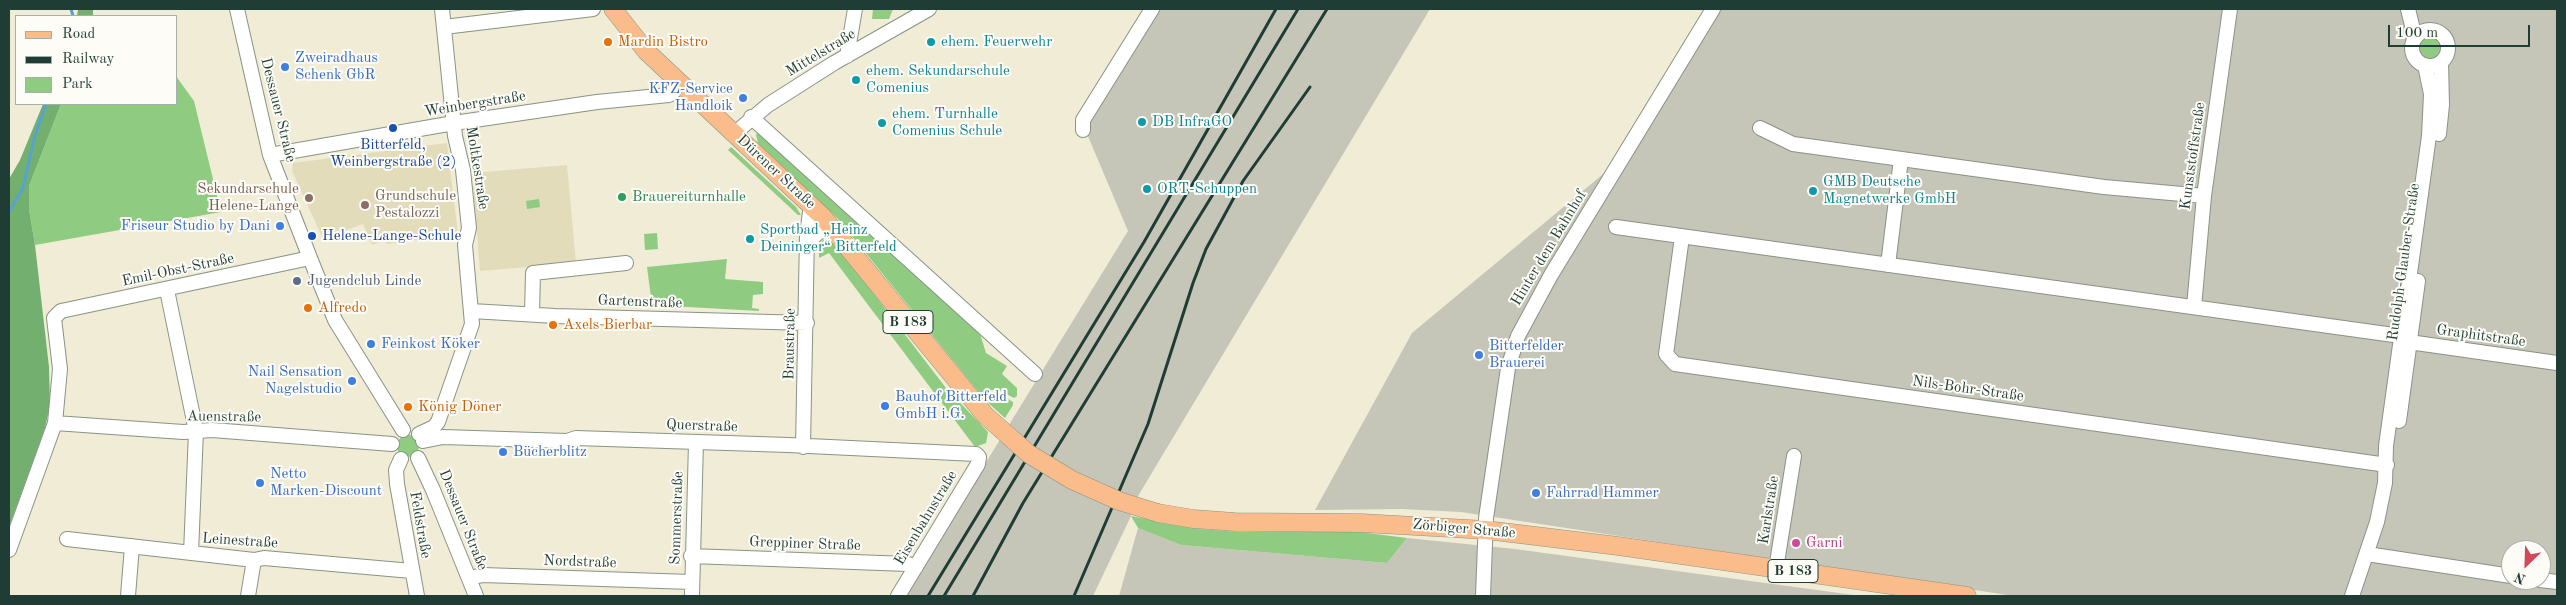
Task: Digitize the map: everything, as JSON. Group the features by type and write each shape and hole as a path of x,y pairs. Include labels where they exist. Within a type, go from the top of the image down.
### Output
{"main road":[{"name":"Dürener Straße","path":"613,9 636,40 811,204 833,228 952,377 985,415"},
{"name":"Zörbiger Straße","path":"985,415 1029,454 1065,476 1119,501 1158,512 1194,519 1235,522 1362,523 1486,530 1967,596"}],"street":[{"name":"Dessauer Straße","path":"237,9 270,155 310,258 335,320 403,430"},
{"name":"Moltkestraße","path":"421,438 438,422 472,324 465,245 470,228 463,170 454,123 442,9"},
{"path":"444,26 592,9"},
{"path":"847,56 856,9"},
{"name":"Mittelstraße","path":"735,133 751,117 847,56 929,9"},
{"path":"1083,130 1082,120 1152,9"},
{"name":"Hinter dem Bahnhof","path":"1482,596 1486,530 1508,368 1523,324 1713,9"},
{"name":"Kunststoffstraße","path":"2194,307 2204,196 2230,9"},
{"name":"Rudolph-Glauber-Straße","path":"2352,596 2367,554 2383,497 2387,465 2395,447 2404,339 2431,118 2430,80 2425,66 2413,54 2412,44 2415,38 2408,9"},
{"name":"Rudolph-Glauber-Straße","path":"2404,339 2440,125 2441,62 2448,51 2447,42 2442,35 2430,30 2420,17 2417,9"},
{"path":"2415,38 2423,32 2430,30"},
{"path":"2425,66 2434,66 2441,62"},
{"name":"Weinbergstraße","path":"270,155 454,123 597,102 669,95 682,85"},
{"name":"Dürener Straße","path":"751,117 1035,374"},
{"path":"1760,128 1793,144 2104,188 2204,196"},
{"path":"1888,265 1902,159"},
{"name":"Braustraße","path":"804,447 808,222 811,204"},
{"path":"808,242 819,232 833,228"},
{"name":"Graphitstraße","path":"1616,228 2194,307 2557,363"},
{"name":"Nils-Bohr-Straße","path":"1682,237 1666,354 1675,364 2387,465"},
{"name":"Emil-Obst-Straße","path":"55,422 60,369 54,318 61,311 167,290 310,258"},
{"path":"532,314 533,274 626,263"},
{"path":"167,290 196,431 190,553"},
{"name":"Gartenstraße","path":"472,311 807,323"},
{"path":"9,550 55,422"},
{"name":"Auenstraße","path":"55,422 165,431 212,430 392,444"},
{"path":"410,429 421,438 423,450 418,458 411,461 400,459 394,453 392,444 396,434 403,430 410,429"},
{"name":"Querstraße","path":"421,438 696,442 973,453 979,456"},
{"name":"Sommerstraße","path":"692,596 691,556 696,442"},
{"name":"Eisenbahnstraße","path":"898,596 978,464 979,456"},
{"name":"Karlstraße","path":"1776,569 1794,456"},
{"name":"Dessauer Straße","path":"418,458 476,596"},
{"name":"Feldstraße","path":"400,459 396,470 396,481 417,596"},
{"name":"Leinestraße","path":"67,539 254,560 264,558 412,571"},
{"path":"128,596 132,546"},
{"path":"2367,554 2501,574"},
{"name":"Greppiner Straße","path":"691,556 908,564 916,567"},
{"path":"248,596 254,560"},
{"name":"Nordstraße","path":"469,578 483,575 691,582"}],"shaded area":[{"path":"1155,9 1430,9 1138,496 1131,516 1093,596 904,596 1128,231 1085,129"},
{"path":"1708,9 2557,9 2557,596 2014,596 1461,512 1402,509 1315,510 1412,333 1608,170"},
{"path":"447,143 458,234 387,244 385,240 372,245 363,224 323,239 292,171 293,163"},
{"path":"567,165 576,263 480,271 472,173"},
{"path":"1138,528 1181,545 1387,563 1407,538 1515,549 1861,596 1119,596"}],"green space":[{"path":"78,9 93,9 93,15 77,15"},
{"path":"873,9 893,9 889,19 872,19"},
{"path":"2430,38 2437,41 2440,48 2437,55 2430,58 2423,55 2420,48 2423,41"},
{"path":"178,79 194,101 221,212 35,245 29,209 29,186 61,105 178,105"},
{"path":"43,105 61,105 29,186 29,209 49,367 50,405 45,428 9,527 9,179 20,160"},
{"path":"759,130 842,204 844,211 867,232 871,229 978,327 986,353 1007,366 1002,374 1017,388 1017,396 1014,398 999,390 991,390 981,395 838,219 758,143 756,135"},
{"path":"731,147 796,207 801,215 798,215 728,150"},
{"path":"539,199 540,207 527,209 526,201"},
{"path":"657,233 658,249 645,250 644,234"},
{"path":"829,239 834,242 946,388 988,432 986,443 975,447 829,253 819,258 819,246 823,240"},
{"path":"727,259 725,279 763,282 763,294 753,295 752,308 759,309 759,311 652,305 647,267"},
{"path":"995,395 1001,395 1013,402 1005,418 985,400"},
{"path":"408,435 416,438 419,446 416,454 408,457 400,454 397,446 400,438"},
{"path":"1131,516 1199,529 1240,532 1360,532 1407,538 1387,563 1181,545 1138,528"}],"waterway":[{"path":"71,9 73,15"},
{"path":"9,212 23,188 35,135 46,105"}],"railway":[{"path":"928,596 1144,242 1276,9"},
{"path":"944,596 1298,9"},
{"path":"973,596 1023,503 1327,9"},
{"path":"1074,596 1148,424 1193,283 1206,249 1243,181 1310,87"}],"place":[{"name":"Mardin Bistro","path":"608,42"},
{"name":"ehem. Feuerwehr","path":"931,42"},
{"name":"Zweiradhaus Schenk GbR","path":"285,67"},
{"name":"ehem. Sekundarschule Comenius","path":"856,80"},
{"name":"KFZ-Service Handloik","path":"743,98"},
{"name":"DB InfraGO","path":"1142,122"},
{"name":"ehem. Turnhalle Comenius Schule","path":"882,123"},
{"name":"Bitterfeld, Weinbergstraße (2)","path":"393,128"},
{"name":"ORT-Schuppen","path":"1147,189"},
{"name":"GMB Deutsche Magnetwerke GmbH","path":"1813,191"},
{"name":"Brauereiturnhalle","path":"622,197"},
{"name":"Sekundarschule Helene-Lange","path":"309,198"},
{"name":"Grundschule Pestalozzi","path":"365,205"},
{"name":"Friseur Studio by Dani","path":"280,226"},
{"name":"Helene-Lange-Schule","path":"312,236"},
{"name":"Sportbad „Heinz Deininger“ Bitterfeld","path":"750,239"},
{"name":"Jugendclub Linde","path":"297,281"},
{"name":"Alfredo","path":"308,308"},
{"name":"Axels Bierbar","path":"553,325"},
{"name":"Feinkost Köker","path":"371,344"},
{"name":"Bitterfelder Brauerei","path":"1479,355"},
{"name":"Nail Sensation Nagelstudio","path":"352,381"},
{"name":"Bauhof Bitterfeld GmbH i.G.","path":"885,406"},
{"name":"König Döner","path":"408,407"},
{"name":"Bücherblitz","path":"503,452"},
{"name":"Netto Marken-Discount","path":"260,483"},
{"name":"Fahrrad Hammer","path":"1536,493"},
{"name":"Garni","path":"1796,543"}]}
